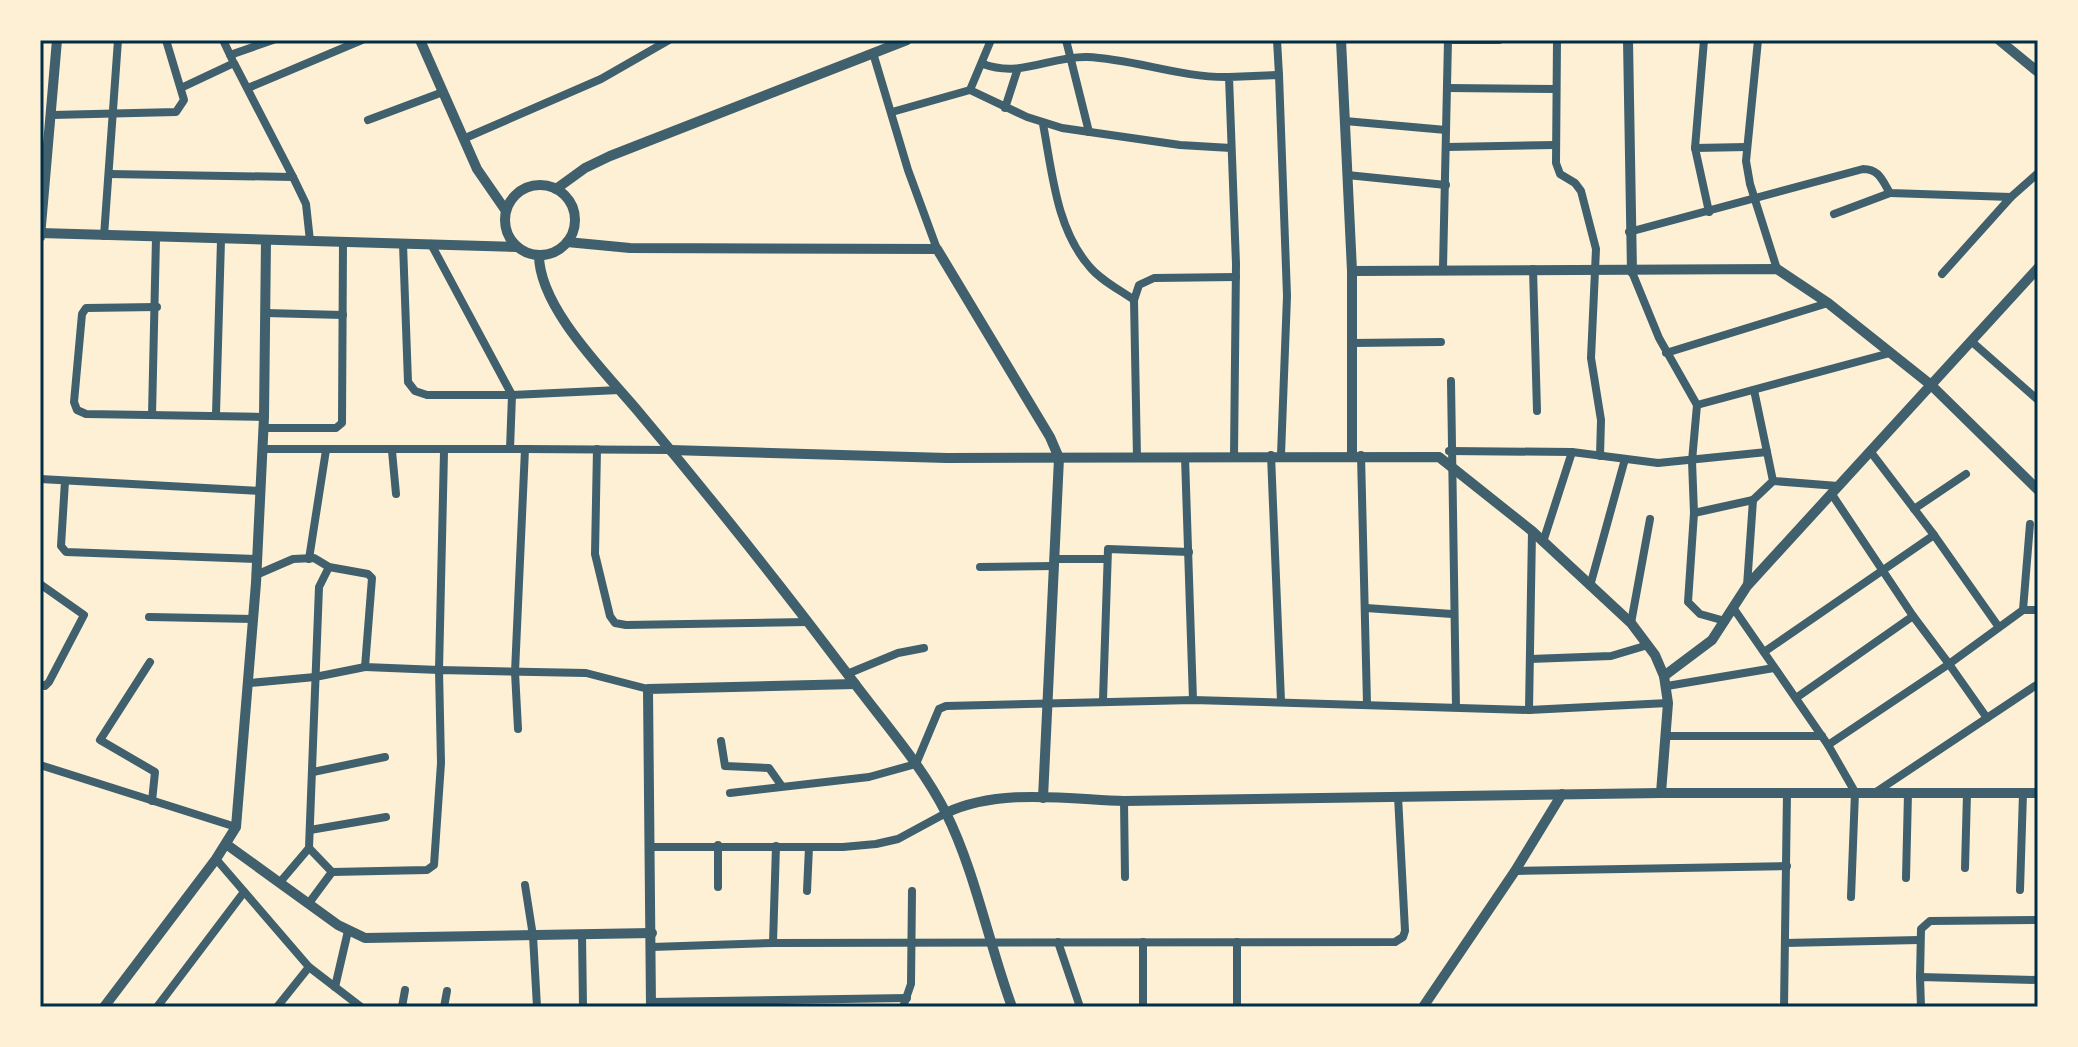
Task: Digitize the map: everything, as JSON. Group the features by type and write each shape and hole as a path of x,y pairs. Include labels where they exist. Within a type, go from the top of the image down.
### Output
{"street":[{"path":"57,40 40,235 517,247 539,255 555,252 567,242 574,228 574,213 568,199 556,189 541,185 519,192 506,211"},
{"path":"104,236 118,40"},
{"path":"52,115 176,112 184,100 183,87 166,40"},
{"path":"223,40 306,204 310,241"},
{"path":"183,87 273,40"},
{"path":"248,88 362,40"},
{"path":"420,40 487,187 506,211 508,234 517,247"},
{"path":"463,139 614,73 669,40"},
{"path":"556,189 585,168 610,156 907,40"},
{"path":"970,90 991,40"},
{"path":"1066,40 1089,132"},
{"path":"1277,40 1285,176 1287,296 1276,455 1281,701"},
{"path":"1341,40 1366,608 1367,704"},
{"path":"1443,268 1448,40 1499,40"},
{"path":"1557,40 1557,171 1581,191 1596,249 1591,358 1601,420 1600,456"},
{"path":"1628,40 1632,272 1666,353 1697,405 1692,461 1694,513 1688,602 1690,609 1725,621"},
{"path":"1704,40 1695,148 1709,212"},
{"path":"1758,40 1747,172 1777,269"},
{"path":"1999,40 2038,72"},
{"path":"873,53 913,184 937,249 1050,437 1059,458 1045,704 1043,798"},
{"path":"983,64 1017,71 1071,57 1110,60 1198,77 1279,75"},
{"path":"1005,108 1017,71"},
{"path":"1229,77 1236,277 1234,456"},
{"path":"1447,88 1556,89"},
{"path":"892,112 970,90 1043,124 1180,145 1231,148"},
{"path":"368,120 443,92"},
{"path":"1345,121 1446,130"},
{"path":"1043,124 1059,207 1068,231 1089,267 1134,300"},
{"path":"1447,147 1555,145"},
{"path":"1695,148 1747,147"},
{"path":"1629,232 1863,169 1879,174 1890,193"},
{"path":"1942,274 2011,197 2038,173"},
{"path":"109,174 293,177"},
{"path":"1347,175 1446,185"},
{"path":"1834,214 1890,193 2011,197"},
{"path":"152,415 157,307 156,238"},
{"path":"216,414 221,240"},
{"path":"104,1007 216,859 236,827 250,683 261,491 266,240"},
{"path":"157,307 86,308 82,314 74,402 77,410 86,414 216,414 336,428 342,423 343,242"},
{"path":"567,242 630,248 937,249"},
{"path":"403,244 406,373 411,387 427,395 619,390"},
{"path":"431,244 512,395 510,449"},
{"path":"539,255 545,289 619,390 736,528 916,764 946,813 963,856 989,945 1012,1007"},
{"path":"1352,271 1443,268 1632,272 1777,269 1828,303 1931,385 2038,490"},
{"path":"1666,681 1699,653 1734,609 1747,586 2038,268"},
{"path":"1533,269 1537,411"},
{"path":"1137,458 1134,300 1139,285 1154,278 1236,277"},
{"path":"1666,353 1828,303"},
{"path":"265,313 343,315"},
{"path":"1971,341 2038,400"},
{"path":"1352,343 1441,342"},
{"path":"1697,405 1890,353"},
{"path":"1451,381 1449,457 1456,707"},
{"path":"1754,390 1773,481"},
{"path":"263,449 444,452 597,449 1059,458 1276,455 1449,457 1572,452 1658,463 1767,452"},
{"path":"518,729 515,672 525,449"},
{"path":"597,449 596,566 615,623 808,622"},
{"path":"309,559 326,450"},
{"path":"392,451 396,494"},
{"path":"1870,451 1998,626"},
{"path":"309,848 332,872 427,870 434,865 441,763 439,670 444,452"},
{"path":"1543,542 1572,452"},
{"path":"1185,457 1193,700"},
{"path":"1449,457 1631,623 1648,645 1666,681 1668,703 1661,793"},
{"path":"1590,586 1625,459"},
{"path":"1914,509 1966,474"},
{"path":"40,479 261,491"},
{"path":"65,481 61,546 66,552 257,559"},
{"path":"1773,481 1835,490"},
{"path":"1694,513 1753,500 1773,481"},
{"path":"1835,490 1881,569 1987,718"},
{"path":"1747,586 1753,500"},
{"path":"1631,623 1650,519"},
{"path":"2023,610 2030,524"},
{"path":"1529,710 1532,531"},
{"path":"1764,652 1934,535"},
{"path":"1103,700 1107,559 1110,548 1189,552"},
{"path":"256,575 293,559 309,559 372,578 365,667"},
{"path":"980,567 1107,559"},
{"path":"281,881 309,848 319,587 329,567"},
{"path":"40,584 84,615 49,682 45,686 40,684"},
{"path":"1366,608 1452,614"},
{"path":"1734,609 1828,745 1855,792 1851,897"},
{"path":"1828,745 1949,664 1998,626 2023,610 2038,610"},
{"path":"1796,698 1913,616"},
{"path":"149,617 254,619"},
{"path":"1530,659 1611,656 1648,645"},
{"path":"847,674 898,653 924,648"},
{"path":"150,662 100,740 155,772 152,801"},
{"path":"250,683 315,677 365,667 586,673 648,689 855,684"},
{"path":"1666,681 1774,668"},
{"path":"1875,793 2038,684"},
{"path":"648,689 651,1004 905,1002 912,944 912,891"},
{"path":"916,764 941,707 1103,700 1193,700 1529,710 1668,703"},
{"path":"1667,736 1822,736"},
{"path":"721,741 725,766 769,768 781,785"},
{"path":"313,772 385,757"},
{"path":"730,793 869,777 916,764"},
{"path":"40,765 236,827"},
{"path":"651,847 843,847 898,839 965,804 1043,798 1124,801 1661,793 2038,793"},
{"path":"1784,1007 1787,793"},
{"path":"1906,878 1908,793"},
{"path":"1965,868 1967,793"},
{"path":"2020,890 2023,793"},
{"path":"1423,1007 1515,871 1562,794"},
{"path":"652,947 773,943 1395,942 1403,937 1398,796"},
{"path":"1124,801 1125,877"},
{"path":"310,830 386,817"},
{"path":"226,844 348,931 386,939 652,933"},
{"path":"718,845 718,887"},
{"path":"773,943 776,846"},
{"path":"807,891 809,847"},
{"path":"216,859 309,967 361,1007"},
{"path":"1515,871 1787,866"},
{"path":"309,903 332,872"},
{"path":"525,885 533,936 537,1007"},
{"path":"157,1007 244,892"},
{"path":"1921,1007 1919,940 1925,924 1936,919 2038,920"},
{"path":"335,987 348,931"},
{"path":"582,934 583,1007"},
{"path":"1785,943 1919,940"},
{"path":"1058,942 1080,1007"},
{"path":"1143,942 1143,1007"},
{"path":"1237,942 1237,1007"},
{"path":"277,1007 309,967"},
{"path":"1920,977 2038,980"},
{"path":"402,1007 405,990"},
{"path":"444,1007 447,991"}]}
